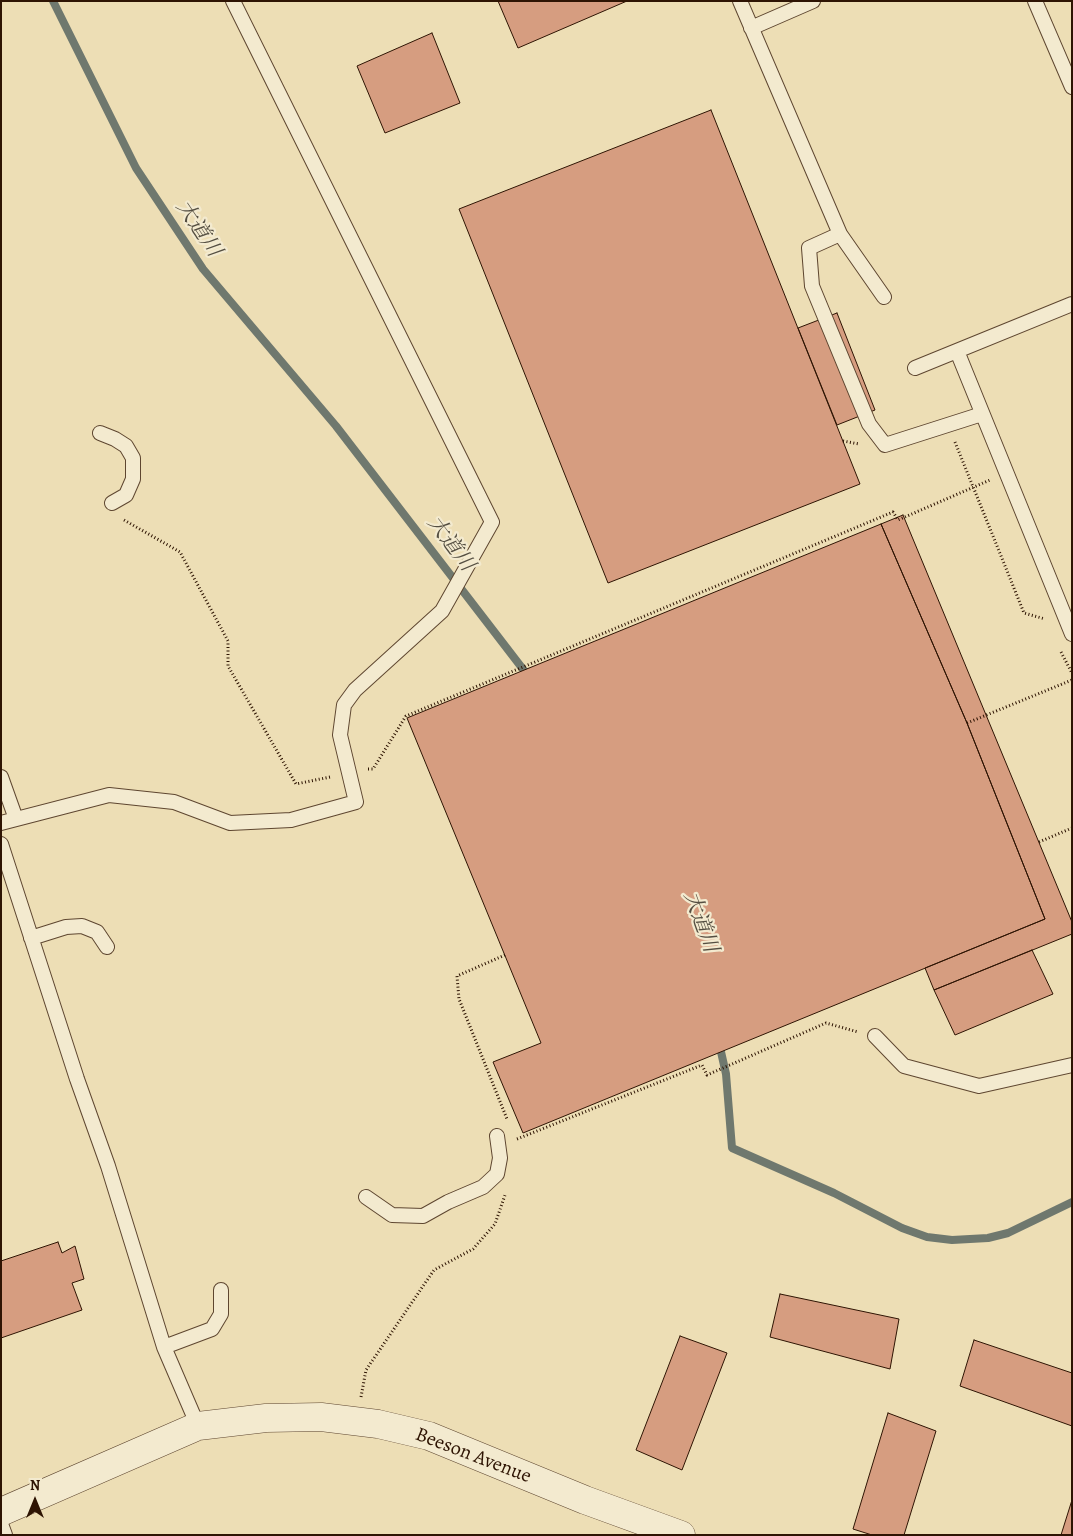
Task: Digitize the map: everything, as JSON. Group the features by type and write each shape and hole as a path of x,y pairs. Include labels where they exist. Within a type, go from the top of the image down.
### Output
{"street":[{"name":"Beeson Avenue","path":"1,1512 198,1426 266,1418 321,1417 378,1424 429,1436 585,1500 681,1535"}],"lane":[{"path":"1,823 109,795 174,802 230,823 291,820 356,802 340,735 344,704 355,690 442,611 492,522 233,1"},
{"path":"740,1 840,234 884,297"},
{"path":"750,28 813,1"},
{"path":"1035,1 1072,87"},
{"path":"840,234 809,248 812,286 869,424 885,445 982,414"},
{"path":"916,368 1072,304"},
{"path":"957,351 1072,634"},
{"path":"100,433 115,438 126,446 133,458 133,479 126,495 115,510"},
{"path":"1,777 16,819"},
{"path":"1,844 108,1166 164,1346 198,1426"},
{"path":"31,938 66,927 82,926 97,932 107,947"},
{"path":"875,1036 904,1066 979,1086 1072,1065"},
{"path":"366,1197 392,1216 423,1216 448,1202 483,1187 497,1174 500,1158 498,1141"},
{"path":"164,1346 212,1329 221,1314 221,1290"},
{"path":"1,1524 5,1535"}],"path":[{"path":"954,439 1024,613 1045,619 1049,627"},
{"path":"843,441 862,444"},
{"path":"115,510 180,552 228,641 228,666 296,784 373,768 406,716 893,512 898,520 1006,472"},
{"path":"1060,650 1072,673"},
{"path":"967,723 1072,680"},
{"path":"1039,842 1072,828"},
{"path":"498,1141 702,1065 707,1075 826,1022 875,1036"}],"building":[{"path":"498,1 627,1 518,48"},
{"path":"432,33 460,103 385,133 357,66"},
{"path":"711,110 860,484 608,583 459,209"},
{"path":"837,313 875,410 837,425 798,328"},
{"path":"903,515 1072,922 1072,934 934,990 925,968 1045,919 967,723 881,524"},
{"path":"881,524 967,723 1045,919 523,1133 493,1062 541,1043 407,718"},
{"path":"1032,950 1053,994 955,1035 934,990"},
{"path":"58,1242 62,1253 75,1246 84,1279 72,1283 82,1310 1,1338 1,1261"},
{"path":"780,1294 899,1319 890,1369 770,1337"},
{"path":"680,1336 727,1353 682,1470 636,1450"},
{"path":"974,1340 1072,1373 1072,1426 960,1386"},
{"path":"888,1413 936,1431 904,1535 872,1535 853,1529"},
{"path":"1072,1500 1072,1535 1061,1535"}],"waterway":[{"name":"大道川","path":"53,1 136,168 203,269 336,426 529,677"},
{"path":"719,1043 726,1074 732,1148 834,1193 902,1228 927,1237 952,1240 988,1238 1008,1233 1072,1202"}]}
